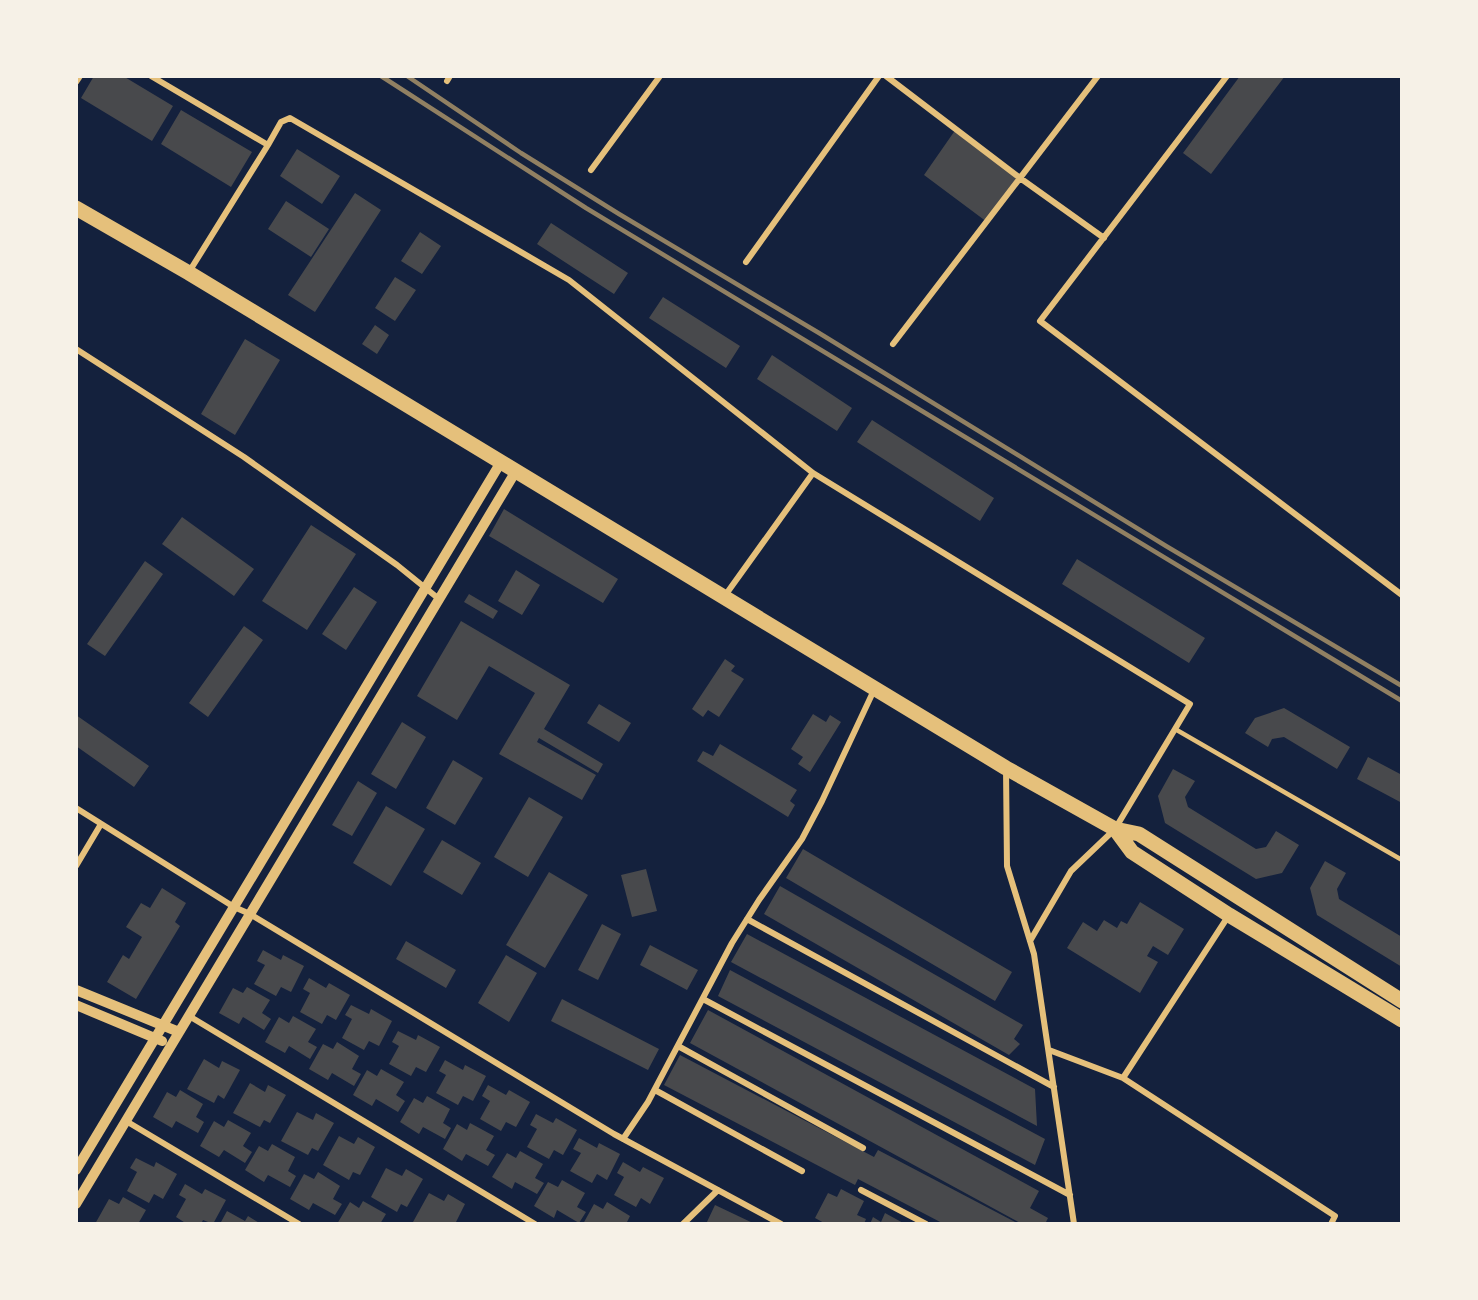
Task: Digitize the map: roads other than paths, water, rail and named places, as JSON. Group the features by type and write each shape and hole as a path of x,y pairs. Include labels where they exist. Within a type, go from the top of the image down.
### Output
{"main road":[{"path":"76,208 189,273 1006,768 1115,830 1139,834 1401,1001"},
{"path":"1115,830 1132,852 1229,915 1401,1020"}],"street":[{"path":"76,82 80,76"},
{"path":"151,76 268,145"},
{"path":"591,170 660,76"},
{"path":"746,262 879,76"},
{"path":"886,76 1020,178 1104,237"},
{"path":"893,344 1098,76"},
{"path":"1227,76 1040,321 1401,595"},
{"path":"189,273 281,122 290,118 569,280 813,473 1190,704 1115,830 1071,871 1030,941"},
{"path":"76,349 244,457 397,565 440,600"},
{"path":"76,1170 501,462"},
{"path":"76,1204 516,471"},
{"path":"724,597 813,473"},
{"path":"623,1139 655,1090 747,919 807,830 874,689"},
{"path":"1006,768 1007,866 1034,954 1074,1224"},
{"path":"76,808 234,907 250,914 623,1139 781,1224"},
{"path":"76,866 101,824"},
{"path":"1123,1078 1229,915"},
{"path":"747,919 1054,1087"},
{"path":"76,990 179,1032"},
{"path":"703,999 1070,1195"},
{"path":"76,1005 171,1045"},
{"path":"189,1017 536,1224"},
{"path":"678,1046 862,1148"},
{"path":"1048,1050 1123,1078 1335,1216 1331,1224"},
{"path":"655,1090 802,1171"},
{"path":"126,1121 299,1224"},
{"path":"683,1224 718,1190"},
{"path":"861,1190 926,1224"}],"lane":[{"path":"1175,729 1401,860"}],"railway":[{"path":"381,76 586,208 1402,701"},
{"path":"407,76 521,153 619,214 819,333 1166,546 1402,686"}]}
